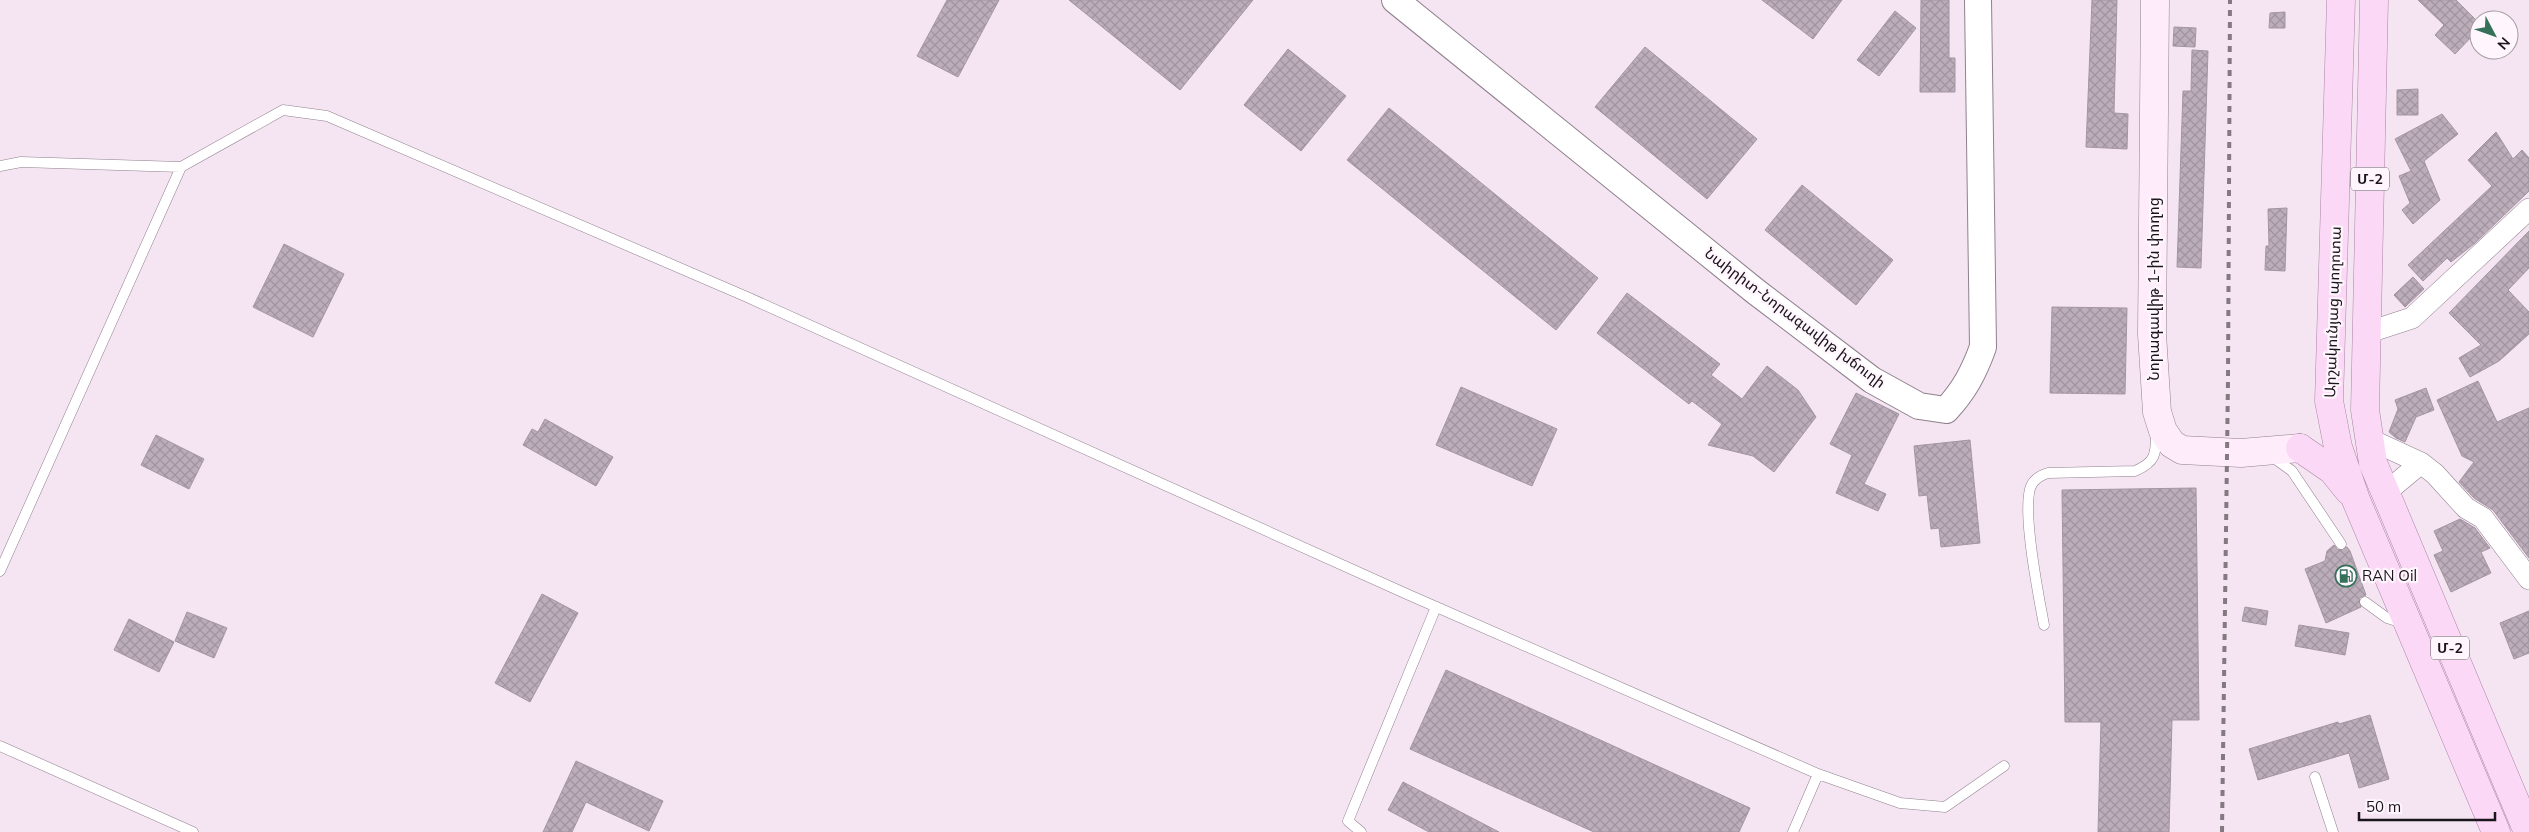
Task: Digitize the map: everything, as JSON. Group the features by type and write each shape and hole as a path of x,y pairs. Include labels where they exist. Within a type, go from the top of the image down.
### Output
{"main road":[{"name":"Նորագավիթ 1-ին փողոց","path":"2155,0 2152,334 2156,412 2163,431 2172,444 2182,450 2241,453 2300,448"},
{"name":"Արշակունյաց պողոտա","path":"2341,0 2329,401 2338,448 2356,500 2496,832"},
{"name":"Մ-2","path":"2374,0 2365,410 2371,451 2385,493 2528,832"},
{"path":"2300,448 2318,425 2329,401"},
{"path":"2300,448 2338,448 2371,451"},
{"path":"2300,448 2332,470 2356,500"}],"street":[{"name":"Նաիրիտ-Նորագավիթ խճուղի","path":"1395,0 1755,291 1872,380 1919,406 1946,410 1960,395 1974,373 1983,347 1978,0"},
{"path":"2366,333 2412,318 2529,209"},
{"path":"2371,451 2421,463 2435,474 2466,508 2483,518 2529,579"},
{"path":"2385,493 2421,463"}],"lane":[{"path":"0,166 21,162 181,167 283,110 327,116 747,297 1436,607 1818,774 1900,803 1945,807 2004,766"},
{"path":"0,571 181,167"},
{"path":"2044,625 2031,543 2029,497 2032,484 2039,476 2048,473 2135,471 2147,466 2156,450 2156,412"},
{"path":"2263,450 2292,471 2341,544"},
{"path":"2365,602 2387,618 2409,625"},
{"path":"1361,832 1348,821 1436,607"},
{"path":"0,746 193,832"},
{"path":"1793,832 1818,774"},
{"path":"2315,777 2333,832"}],"building":[{"path":"947,0 999,0 958,77 917,56"},
{"path":"1069,0 1253,0 1180,90"},
{"path":"1762,0 1842,0 1813,39"},
{"path":"1921,0 1949,0 1949,58 1955,58 1955,92 1920,92"},
{"path":"2092,0 2117,0 2114,113 2128,114 2127,149 2086,147"},
{"path":"2418,0 2456,0 2469,13 2469,39 2455,54 2435,35 2444,25"},
{"path":"1895,11 1916,28 1879,76 1857,60"},
{"path":"2285,12 2285,28 2269,28 2270,13"},
{"path":"2174,27 2196,28 2195,47 2173,46"},
{"path":"1645,47 1757,139 1707,199 1595,107"},
{"path":"1288,49 1346,96 1301,151 1244,105"},
{"path":"2192,50 2208,51 2201,268 2177,267 2183,91 2191,91"},
{"path":"2418,89 2418,115 2397,115 2397,90"},
{"path":"1389,108 1598,278 1556,330 1347,160"},
{"path":"2442,114 2458,134 2424,161 2440,200 2413,224 2402,210 2410,203 2399,176 2411,171 2395,139"},
{"path":"2496,132 2513,159 2522,150 2529,158 2529,191 2475,243 2451,262 2447,258 2423,281 2408,265 2492,186 2468,160"},
{"path":"1802,185 1893,260 1856,305 1765,230"},
{"path":"2287,208 2285,271 2265,270 2266,246 2269,246 2268,209"},
{"path":"2529,231 2529,268 2508,290 2529,312 2529,334 2499,361 2470,377 2459,358 2481,345 2449,313"},
{"path":"284,244 344,274 313,337 253,307"},
{"path":"2413,277 2424,289 2405,307 2394,295"},
{"path":"1627,293 1720,364 1711,375 1742,399 1767,366 1798,390 1816,417 1774,472 1753,456 1708,445 1722,424 1692,401 1689,404 1597,333"},
{"path":"2052,307 2127,308 2125,394 2050,393"},
{"path":"2478,381 2497,422 2529,408 2529,558 2493,510 2474,498 2459,482 2474,462 2462,456 2437,400"},
{"path":"1461,387 1557,429 1532,486 1436,445"},
{"path":"2426,388 2434,410 2416,417 2405,442 2396,438 2389,432 2398,409 2395,400"},
{"path":"1856,393 1899,414 1864,484 1886,494 1878,511 1836,493 1852,455 1830,444"},
{"path":"545,419 613,457 596,486 523,445 532,429 538,432"},
{"path":"156,435 204,459 189,489 141,465"},
{"path":"1970,440 1980,543 1941,547 1939,528 1931,529 1927,495 1919,496 1914,446"},
{"path":"2196,488 2199,720 2172,720 2169,832 2098,832 2101,722 2065,722 2062,490"},
{"path":"2460,519 2475,528 2490,548 2481,552 2491,573 2451,592 2434,555 2443,551 2434,531"},
{"path":"2334,545 2338,550 2347,547 2350,551 2366,595 2359,598 2361,607 2326,623 2305,569 2325,561 2327,551"},
{"path":"542,594 578,613 530,702 495,683"},
{"path":"2245,607 2268,611 2266,625 2242,621"},
{"path":"2529,611 2529,653 2514,659 2500,623"},
{"path":"187,612 227,628 214,658 175,641"},
{"path":"129,619 174,642 159,672 114,650"},
{"path":"2299,625 2349,633 2345,655 2295,646"},
{"path":"1446,670 1750,808 1739,832 1594,832 1410,749"},
{"path":"2370,715 2389,779 2359,788 2349,753 2258,780 2249,749 2338,722 2339,724"},
{"path":"576,761 663,801 649,831 586,802 572,832 543,832"},
{"path":"1403,782 1499,832 1429,832 1388,810"}],"railway":[{"path":"2222,832 2228,380 2230,0"}],"place":[{"name":"RAN Oil","path":"2346,576"}]}
